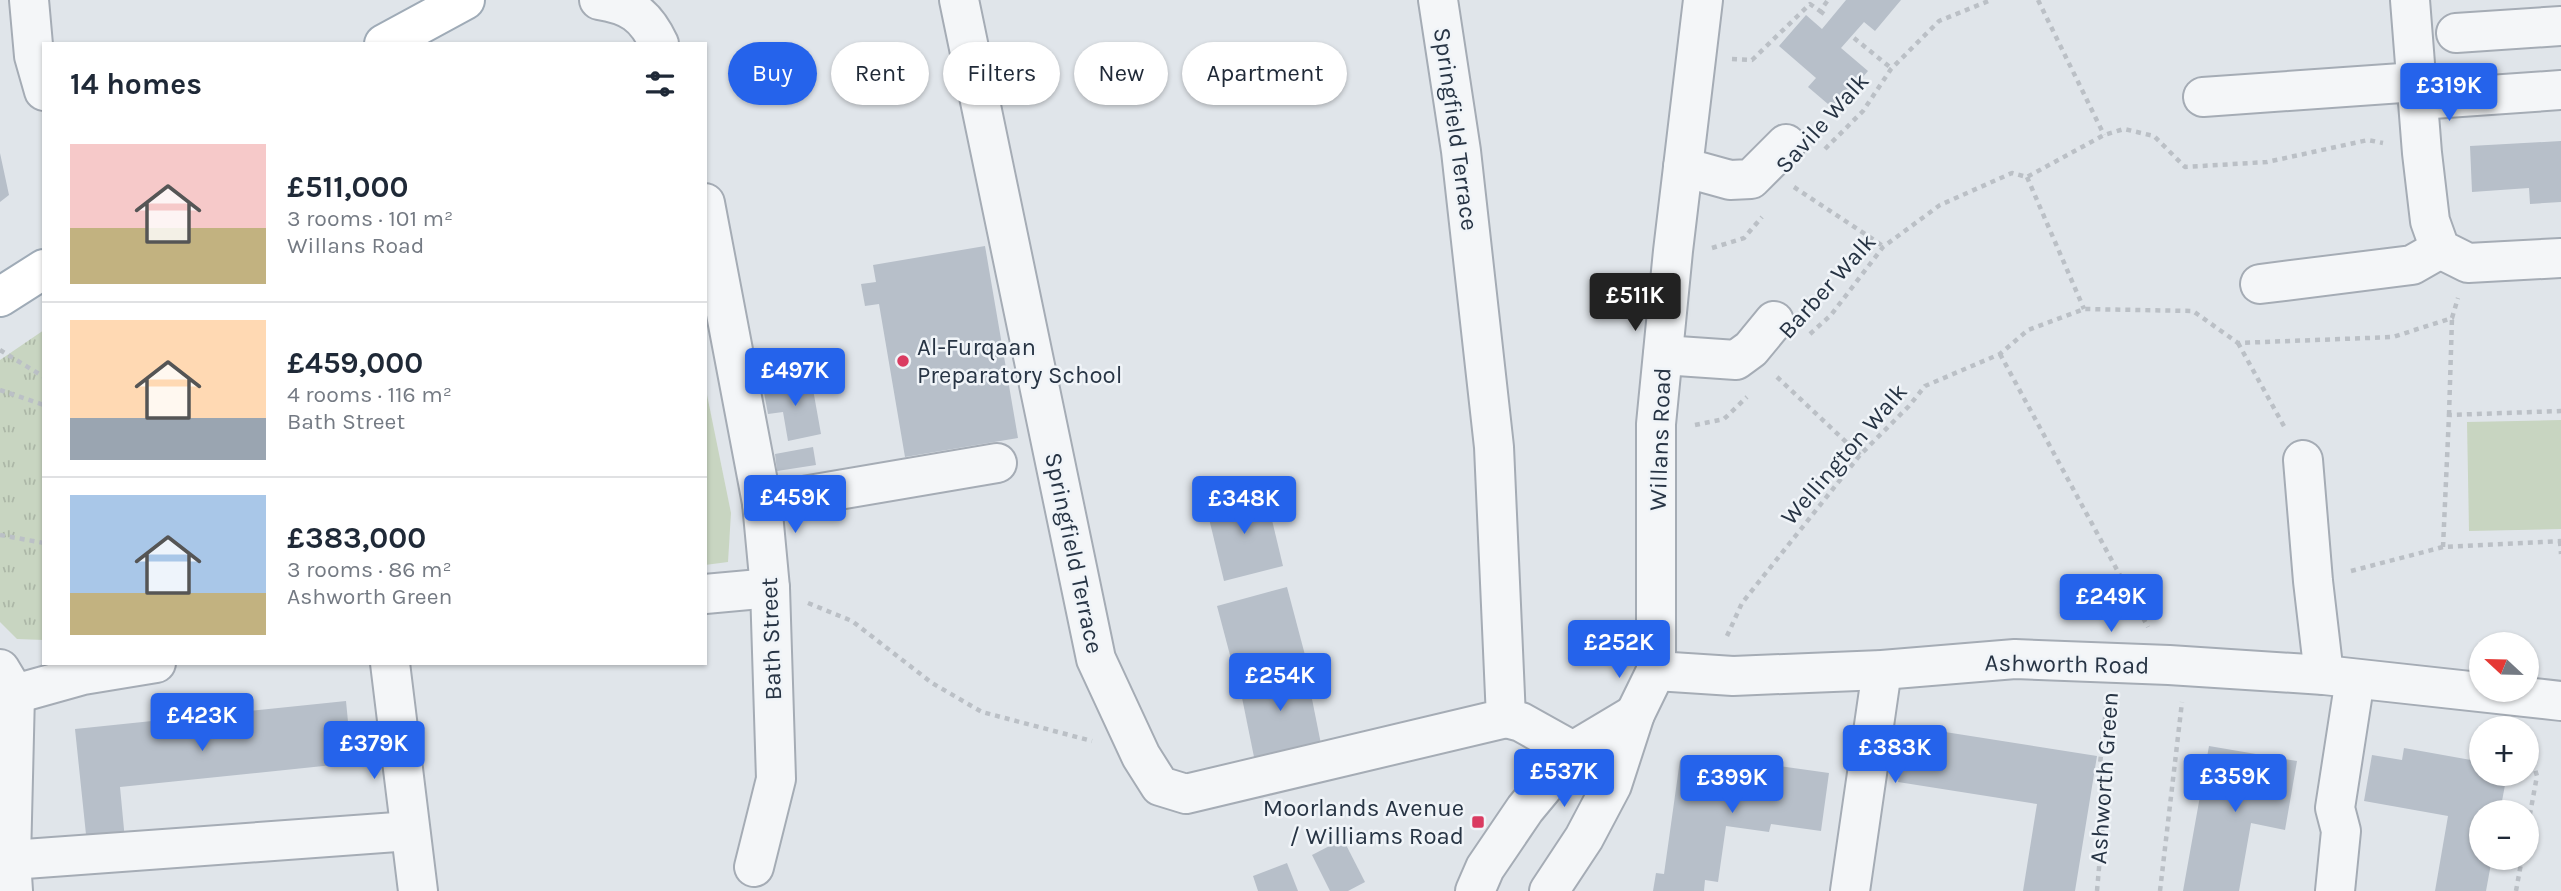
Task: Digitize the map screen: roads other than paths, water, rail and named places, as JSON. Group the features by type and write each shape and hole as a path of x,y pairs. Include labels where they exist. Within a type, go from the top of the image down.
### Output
{"main road":[{"path":"388,42 460,1"},
{"path":"0,297 42,270"}],"street":[{"path":"29,0 34,56 42,84"},
{"path":"599,0 622,4 651,25 658,42"},
{"name":"Springfield Terrace","path":"958,0 1096,659 1142,756 1160,786 1186,794 1506,718 1494,447 1461,151 1438,0"},
{"name":"Willans Road","path":"1656,671 1656,424 1673,251 1703,0"},
{"path":"2410,0 2430,221 2454,256"},
{"path":"2456,33 2561,26"},
{"path":"2203,97 2561,90"},
{"path":"1683,167 1730,180 1751,179 1802,150"},
{"name":"Bath Street","path":"707,214 762,503 770,588 776,779 754,867"},
{"path":"2260,285 2412,265 2454,256 2561,258"},
{"path":"1663,355 1736,360 1751,349 1787,332"},
{"path":"2303,460 2313,581 2340,677 2335,808 2341,831 2335,891"},
{"path":"762,503 997,463"},
{"path":"707,594 770,588"},
{"name":"Ashworth Road","path":"1656,671 1733,676 1882,670 2015,659 2340,677 2561,701"},
{"path":"144,665 83,675 8,682 12,875 410,831"},
{"path":"390,665 418,891"},
{"path":"1850,891 1882,670"},
{"path":"1549,891 1584,838 1612,785 1635,714 1656,671"},
{"path":"1475,891 1485,867 1525,809 1573,751 1635,714"},
{"path":"1506,718 1521,722 1573,751"}],"place":[{"name":"Al-Furqaan Preparatory School","path":"903,361"},
{"name":"Moorlands Avenue / Williams Road","path":"1478,822"}]}
